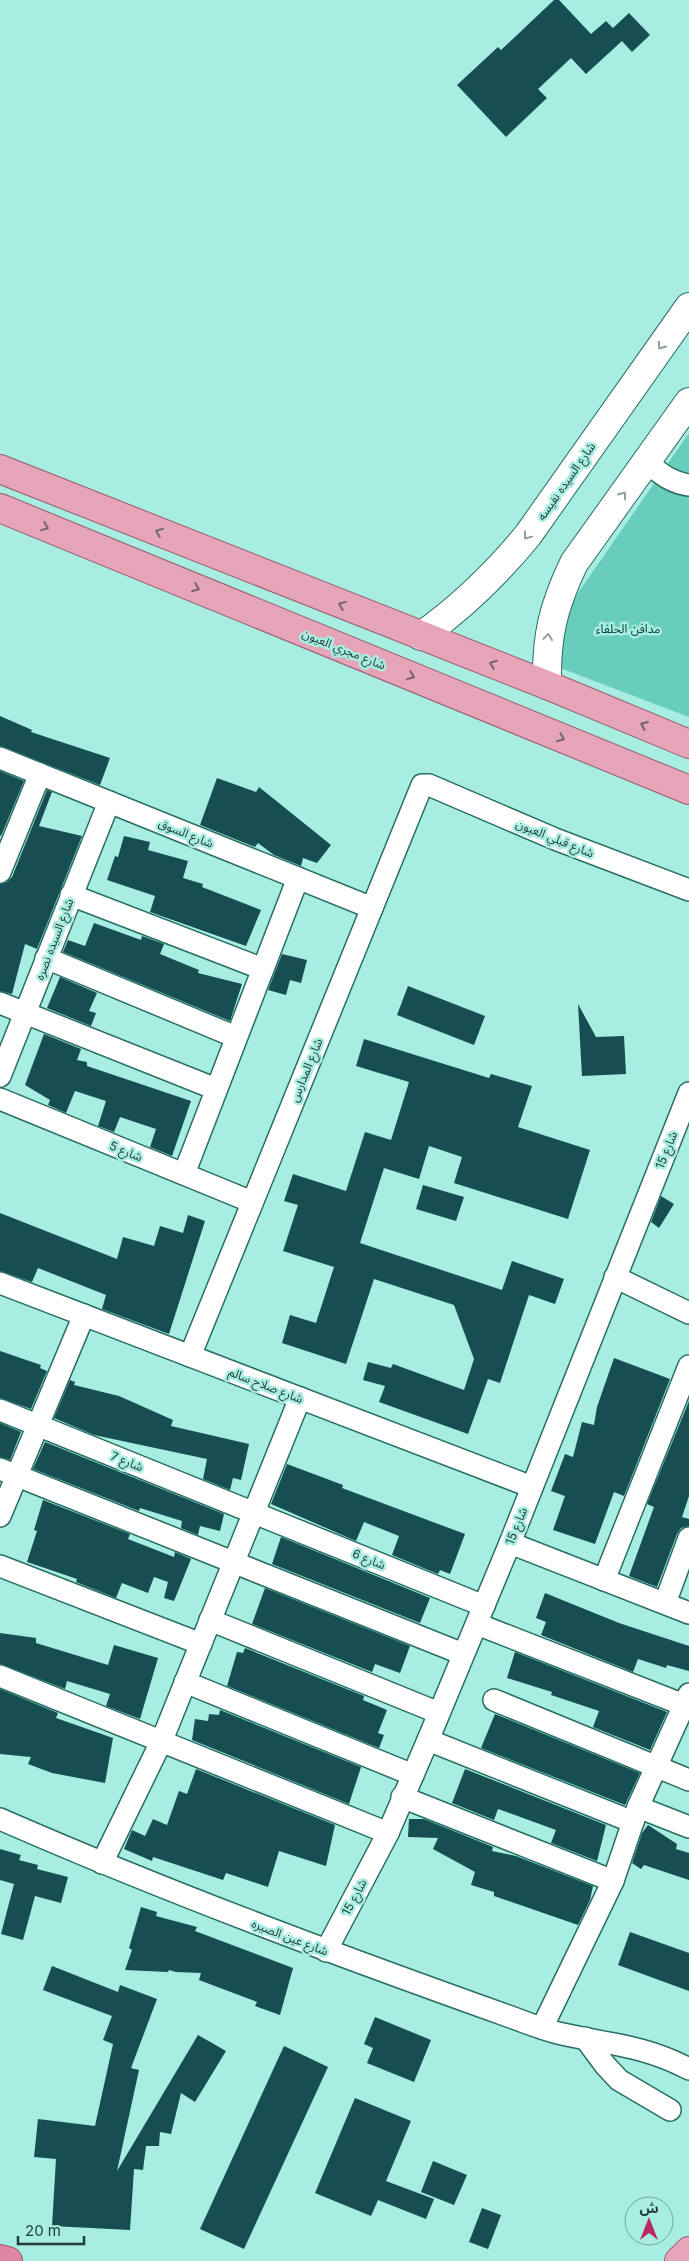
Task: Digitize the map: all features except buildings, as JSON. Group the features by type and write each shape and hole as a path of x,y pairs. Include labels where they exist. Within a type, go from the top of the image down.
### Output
{"main road":[{"path":"0,469 547,685 689,744"},
{"name":"شارع مجري العيون","path":"0,508 689,790"},
{"path":"679,2261 689,2252"}],"street":[{"name":"شارع السيده نفيسه","path":"420,636 468,600 510,558 689,306"},
{"path":"547,685 546,654 550,622 560,591 574,563 689,402"},
{"path":"646,462 664,477 674,482 689,484"},
{"name":"شارع السوق","path":"0,758 372,908"},
{"path":"0,872 40,774"},
{"name":"شارع قبلي العيون","path":"422,785 429,784 555,839 689,890"},
{"name":"شارع المدارس","path":"190,1356 422,785"},
{"name":"شارع السيده نصره","path":"0,1076 109,802"},
{"path":"184,1174 298,878"},
{"path":"72,895 263,969"},
{"path":"46,958 236,1037"},
{"path":"0,1003 216,1089"},
{"name":"شارع 15","path":"326,1951 388,1832 428,1740 510,1543 689,1093"},
{"name":"شارع 5","path":"0,1100 252,1202"},
{"path":"615,1276 689,1313"},
{"name":"شارع صلاح سالم","path":"0,1283 532,1487"},
{"path":"0,1516 8,1472 38,1425 84,1315"},
{"path":"604,1580 689,1366"},
{"path":"102,1864 162,1740 300,1398"},
{"name":"شارع 7","path":"0,1410 254,1512"},
{"path":"8,1472 463,1654"},
{"name":"شارع 6","path":"254,1512 480,1615 687,1702"},
{"path":"665,1603 689,1538"},
{"path":"510,1543 689,1613"},
{"path":"0,1566 200,1644"},
{"path":"210,1620 439,1713"},
{"path":"0,1676 388,1832"},
{"path":"186,1682 413,1775"},
{"path":"494,1700 689,1780"},
{"path":"542,2028 613,1881 655,1766 687,1702"},
{"path":"428,1740 636,1814 689,1827"},
{"path":"402,1797 613,1881"},
{"name":"شارع عين الصيره","path":"0,1819 102,1864 326,1951 542,2028 644,2050 672,2060 689,2069"},
{"path":"585,2038 605,2066 619,2080 670,2110"}],"green space":[{"name":"مدافن الحلفاء","path":"689,433 689,717 542,661 555,626"}]}
